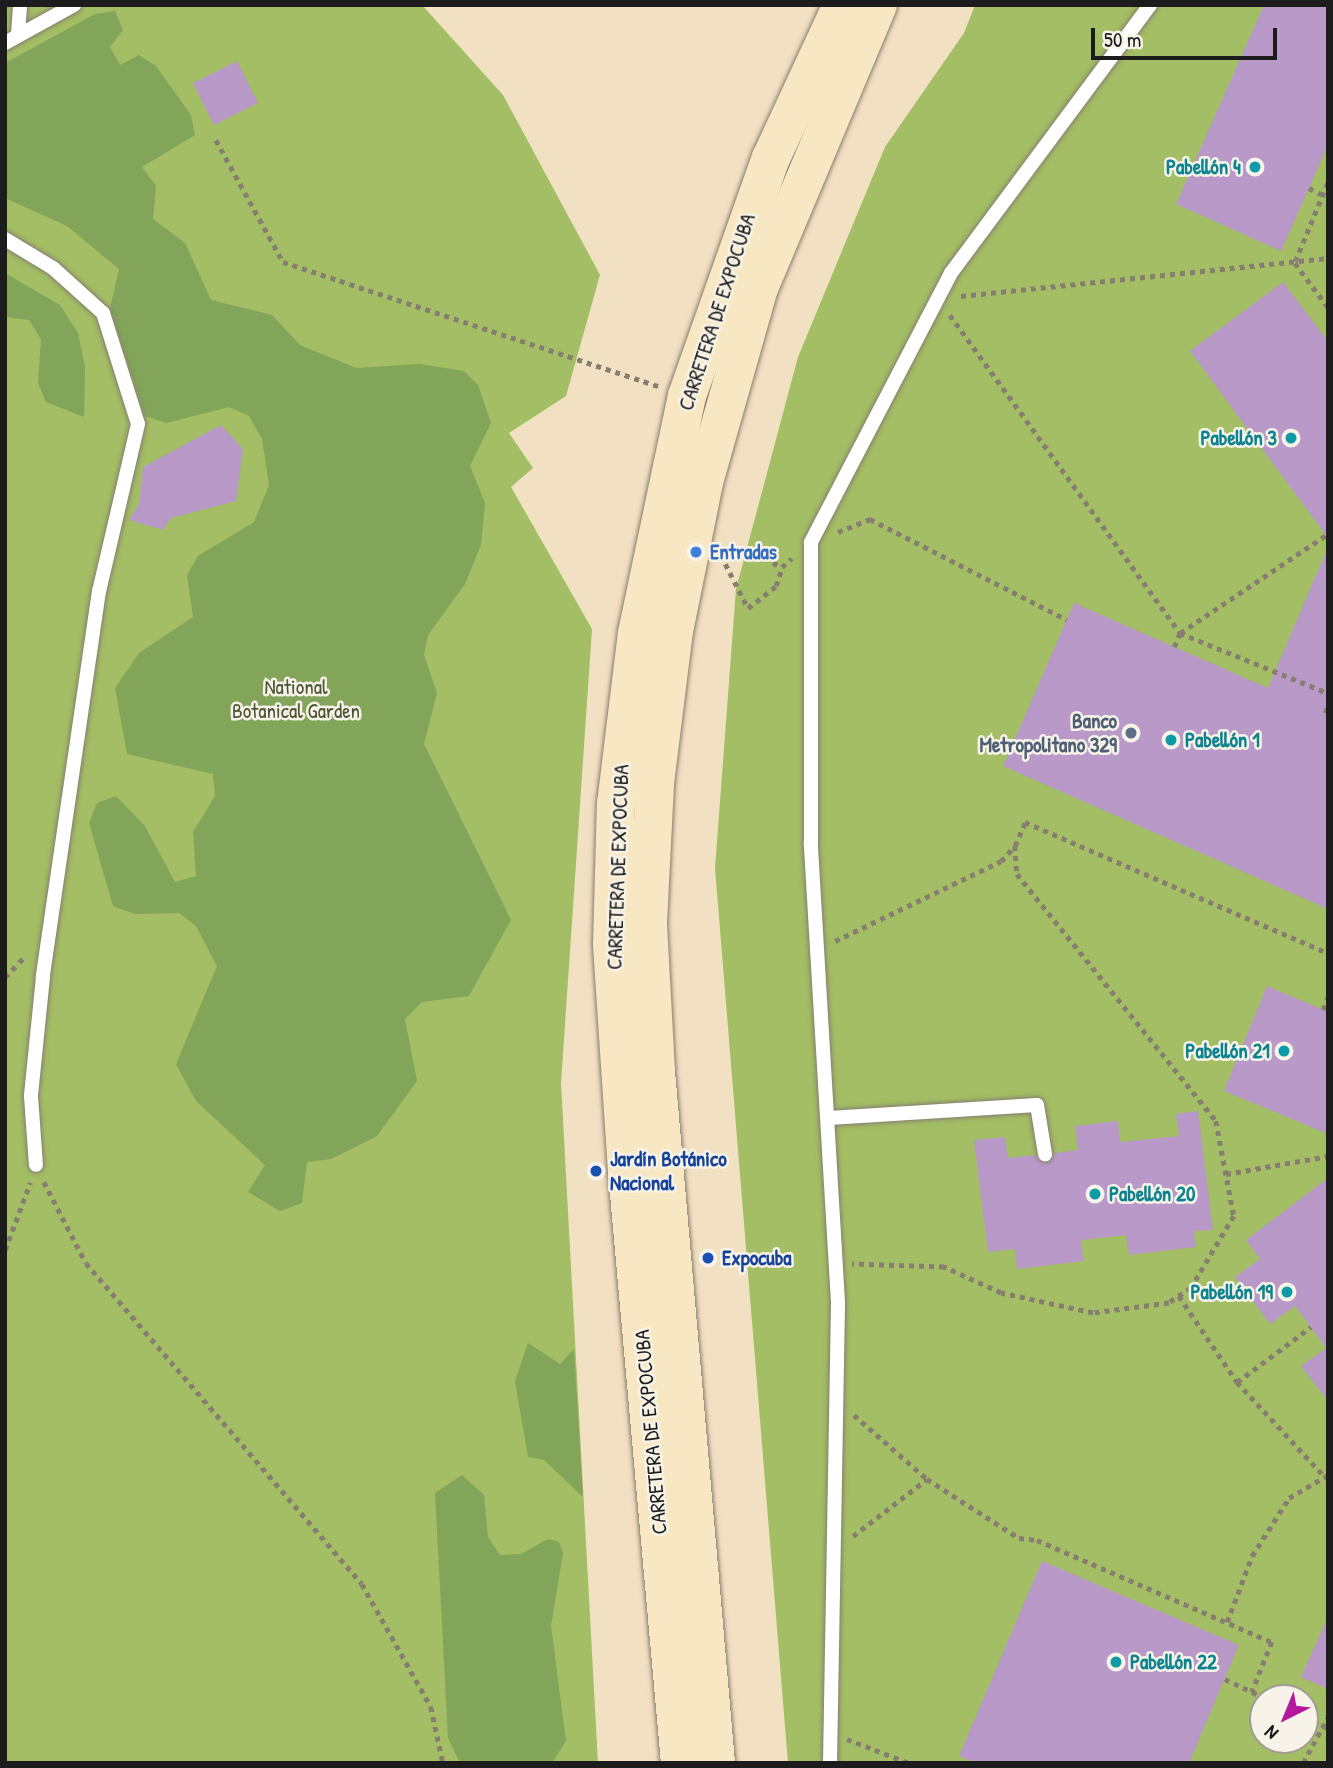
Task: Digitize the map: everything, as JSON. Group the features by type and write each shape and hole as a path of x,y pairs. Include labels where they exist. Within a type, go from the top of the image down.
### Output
{"main road":[{"name":"CARRETERA DE EXPOCUBA","path":"680,1763 612,944 616,804 637,633 687,396 771,158 842,5"},
{"name":"CARRETERA DE EXPOCUBA","path":"716,1763 648,922 656,783 759,288 878,5"}],"lane":[{"path":"18,35 20,5"},
{"path":"5,43 75,5"},
{"path":"830,1763 826,1732 836,1549 835,1400 838,1302 811,842 811,542 938,298 1150,5"},
{"path":"5,239 53,268 103,313 138,424 99,591 43,977 31,1096 36,1165"},
{"path":"829,1118 1037,1105 1045,1154"}],"path":[{"path":"216,139 283,262 687,396"},
{"path":"1295,263 1328,183"},
{"path":"1309,188 1323,195"},
{"path":"938,298 1328,258"},
{"path":"1295,263 1328,307"},
{"path":"938,298 1181,633 1328,693"},
{"path":"706,552 748,608 776,586 782,567 811,542 870,519 1067,620"},
{"path":"1174,647 1181,633 1328,534"},
{"path":"706,552 764,558 782,567"},
{"path":"1325,713 1328,705"},
{"path":"1015,846 1025,822 1328,953"},
{"path":"1323,1010 1328,997"},
{"path":"1226,1174 1328,1156"},
{"path":"5,1250 36,1165"},
{"path":"36,1165 86,1263 362,1584 431,1707 443,1763"},
{"path":"1179,1296 1237,1382 1326,1476 1290,1498 1252,1556 1227,1622"},
{"path":"1237,1382 1311,1328"},
{"path":"835,1400 927,1479 1019,1538 1037,1539 1272,1642 1255,1684"},
{"path":"836,1549 927,1479"},
{"path":"1225,1679 1249,1691"},
{"path":"1303,1763 1325,1727 1328,1717"},
{"path":"826,1732 909,1763"}],"green space":[{"name":"National Botanical Garden","path":"5,5 422,5 503,95 600,275 566,396 509,433 533,468 511,487 592,629 561,1083 598,1763 5,1763"},
{"path":"975,5 1328,5 1328,1763 788,1763 715,868 736,589 798,357 885,147 964,33"},
{"path":"115,11 123,30 110,47 120,65 139,55 156,66 191,115 195,135 142,167 156,186 153,219 185,243 211,300 272,315 300,345 356,368 420,364 464,371 478,385 491,423 470,466 485,503 481,545 465,584 428,635 424,655 437,693 424,744 511,920 469,996 422,1002 405,1019 417,1081 377,1136 331,1159 307,1162 302,1203 280,1211 248,1192 265,1165 196,1101 176,1064 217,966 196,926 179,913 135,914 113,906 89,823 97,803 116,796 145,826 175,882 196,876 193,832 215,796 213,774 127,754 115,688 139,653 193,617 187,575 198,556 254,522 269,485 262,439 249,416 229,407 166,423 145,416 110,308 119,269 67,226 5,198 5,63 95,14"},
{"path":"5,273 60,305 78,333 85,367 84,417 46,402 38,383 41,339 29,320 5,317"},
{"path":"528,1343 560,1364 574,1349 583,1497 544,1460 528,1457 515,1381"},
{"path":"462,1475 484,1495 488,1537 500,1555 521,1554 548,1539 559,1542 563,1553 551,1626 566,1741 552,1763 460,1763 448,1738 435,1493"}],"building":[{"path":"1264,5 1328,5 1328,145 1281,251 1176,204"},
{"path":"237,61 258,103 214,125 193,83"},
{"name":"Pabellón 3","path":"1283,282 1328,341 1328,538 1190,351"},
{"path":"221,425 243,449 236,501 171,518 163,530 129,520 139,504 143,467"},
{"name":"Pabellón 1","path":"1328,547 1328,909 1003,766 1074,603 1268,688"},
{"name":"Pabellón 21","path":"1267,986 1328,1012 1328,1134 1224,1091"},
{"name":"Pabellón 20","path":"1198,1111 1213,1230 1194,1231 1196,1247 1129,1255 1126,1235 1081,1240 1084,1261 1017,1269 1015,1249 988,1252 974,1140 1005,1137 1008,1158 1035,1155 1046,1164 1055,1153 1078,1150 1075,1126 1118,1121 1120,1142 1179,1136 1176,1114"},
{"name":"Pabellón 19","path":"1328,1178 1328,1401 1301,1366 1326,1348 1311,1327 1295,1306 1270,1324 1235,1277 1260,1259 1246,1240"},
{"name":"Pabellón 22","path":"1042,1561 1239,1645 1189,1763 976,1763 959,1756"},
{"path":"1328,1617 1328,1689 1301,1677"}],"place":[{"name":"Pabellón 4","path":"1255,167"},
{"name":"Pabellón 3","path":"1291,438"},
{"name":"Entradas","path":"696,552"},
{"name":"Banco Metropolitano 329","path":"1131,733"},
{"name":"Pabellón 1","path":"1171,740"},
{"name":"Pabellón 21","path":"1284,1051"},
{"name":"Jardín Botánico Nacional","path":"596,1171"},
{"name":"Pabellón 20","path":"1095,1194"},
{"name":"Expocuba","path":"708,1258"},
{"name":"Pabellón 19","path":"1287,1292"},
{"name":"Pabellón 22","path":"1116,1662"}]}
